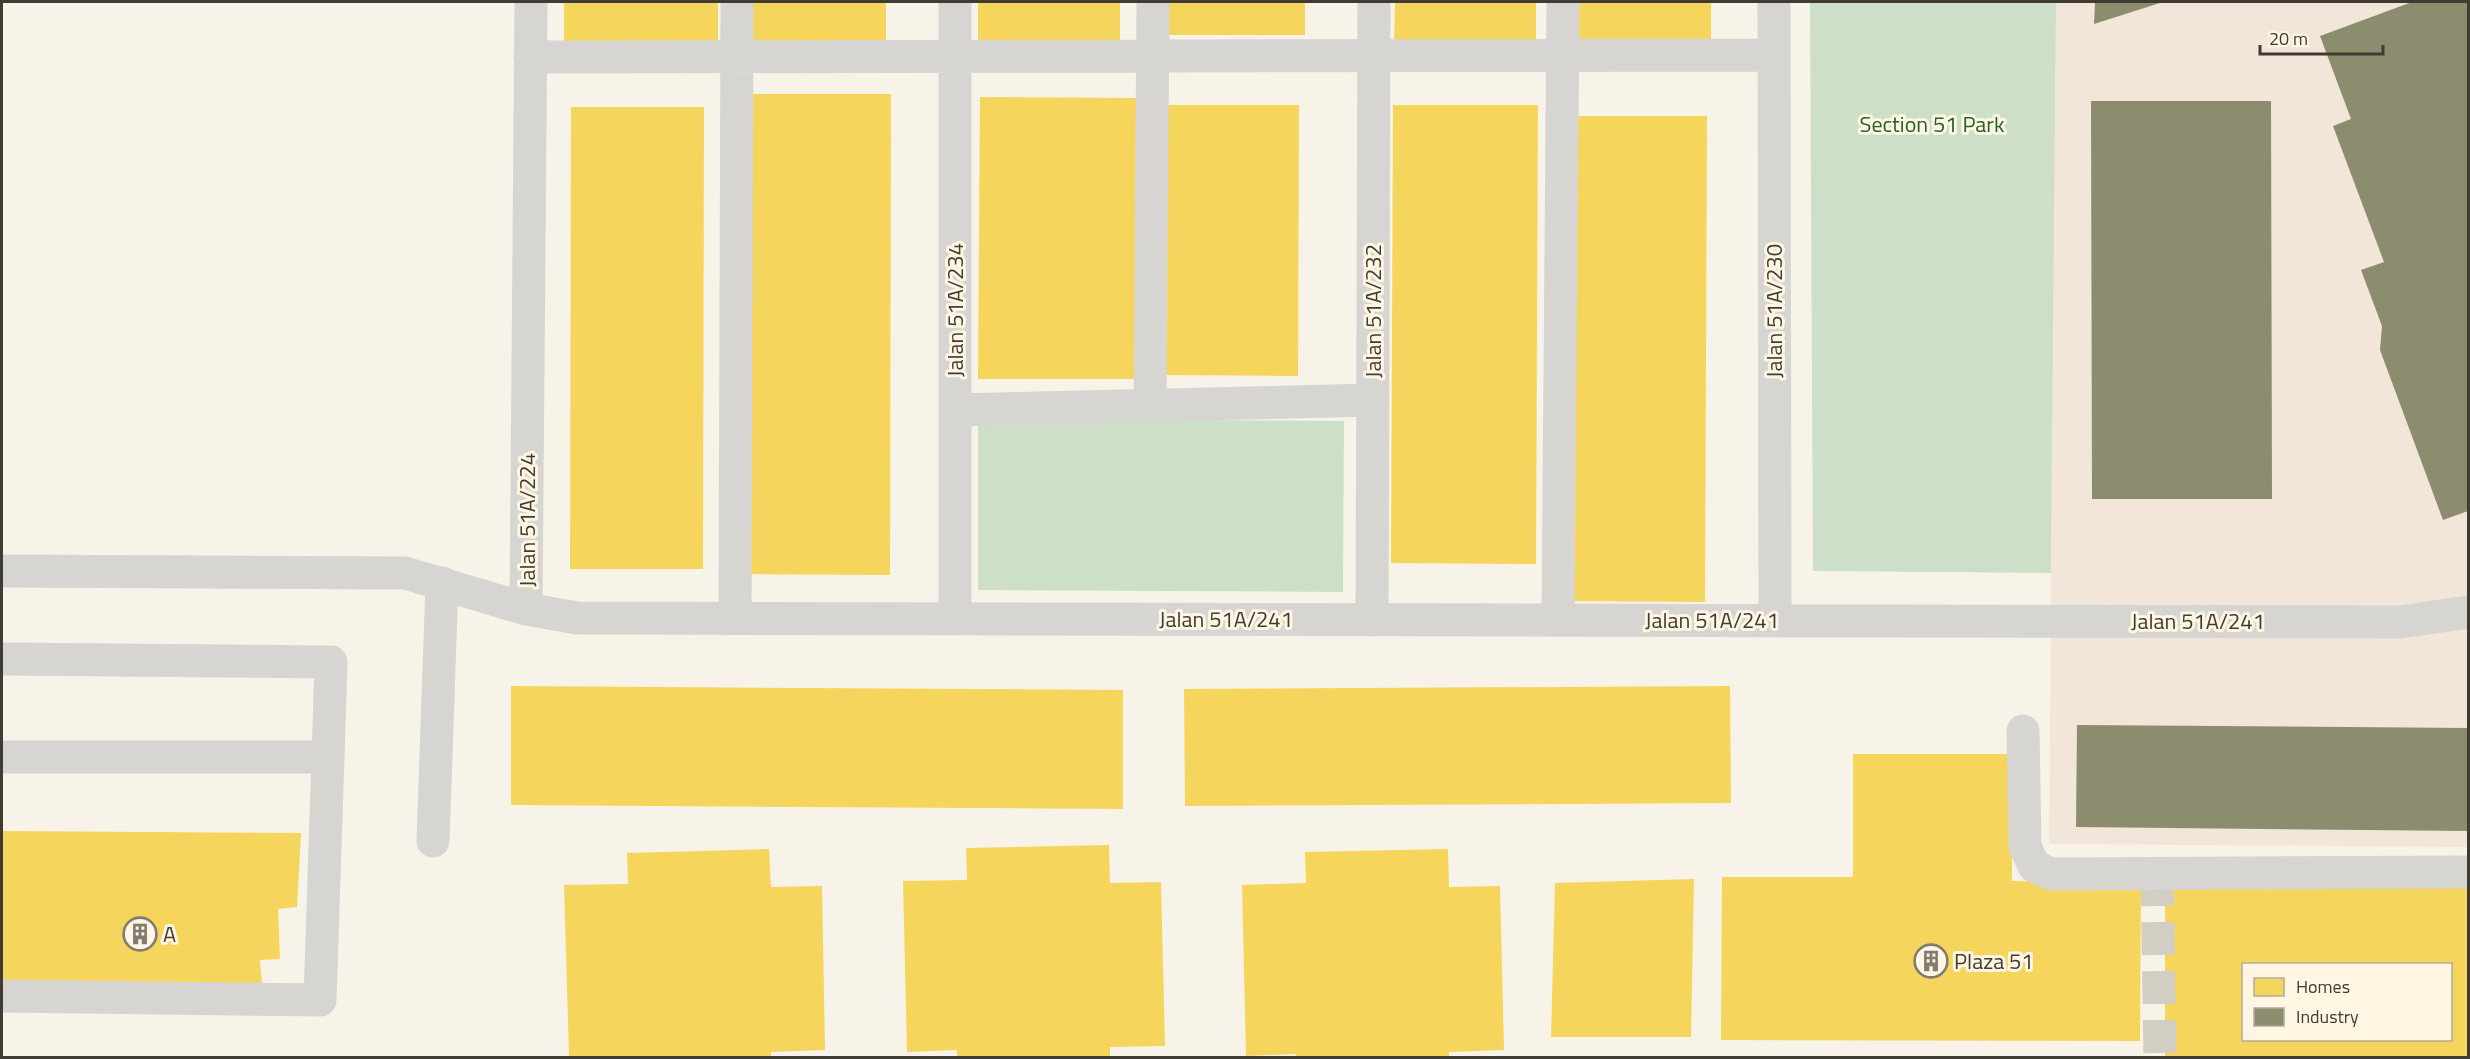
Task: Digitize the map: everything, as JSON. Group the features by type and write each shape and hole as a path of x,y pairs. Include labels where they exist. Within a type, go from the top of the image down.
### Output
{"street":[{"name":"Jalan 51A/224","path":"531,2 526,609 577,618 955,619"},
{"path":"735,618 737,2"},
{"name":"Jalan 51A/234","path":"955,2 955,619"},
{"path":"1150,405 1153,2"},
{"name":"Jalan 51A/232","path":"1372,620 1374,2"},
{"path":"1558,620 1563,2"},
{"name":"Jalan 51A/230","path":"1774,2 1775,620"},
{"path":"530,57 1774,55"},
{"path":"955,410 1372,400"},
{"path":"2,571 405,573 526,609"},
{"path":"433,841 442,583"},
{"name":"Jalan 51A/241","path":"955,619 2400,622 2469,612"},
{"path":"2,659 331,662 320,1000 2,996"},
{"path":"2023,731 2025,846 2034,866 2051,874 2469,872"},
{"path":"2,757 328,757"}],"shaded area":[{"path":"2056,2 2468,2 2468,847 2049,844"}],"green space":[{"name":"Section 51 Park","path":"1810,2 2056,2 2051,573 1813,571"},
{"path":"978,419 1344,421 1343,592 978,590"}],"building: Homes":[{"path":"564,2 718,2 718,46 564,45"},
{"path":"748,2 886,2 886,44 748,43"},
{"path":"978,2 1120,2 1120,41 978,40"},
{"path":"1163,2 1305,2 1305,35 1163,35"},
{"path":"1395,2 1536,2 1536,45 1394,44"},
{"path":"1567,2 1711,2 1711,41 1567,40"},
{"path":"743,94 891,94 890,575 742,574"},
{"path":"980,97 1136,98 1135,379 978,379"},
{"path":"1162,105 1299,105 1298,376 1161,375"},
{"path":"1393,105 1538,105 1536,564 1391,563"},
{"path":"571,107 704,107 703,569 570,569"},
{"path":"1567,116 1707,116 1705,602 1566,601"},
{"path":"511,686 1123,690 1123,809 511,805"},
{"path":"1730,686 1731,803 1185,806 1184,689"},
{"name":"Plaza 51","path":"1853,754 2012,754 2012,881 2141,882 2140,1041 1721,1040 1722,877 1853,877"},
{"name":"A","path":"2,831 301,833 297,907 278,909 280,959 260,960 262,984 2,988"},
{"path":"1109,845 1110,883 1161,882 1165,1046 1110,1047 1110,1058 957,1058 957,1050 907,1052 903,881 967,880 966,848"},
{"path":"769,849 771,887 822,886 825,1050 771,1052 771,1058 569,1056 564,885 628,884 627,853"},
{"path":"1448,849 1449,887 1500,886 1504,1050 1449,1052 1449,1058 1296,1058 1296,1054 1246,1056 1242,885 1306,883 1305,852"},
{"path":"1694,879 1691,1037 1551,1037 1555,883"},
{"path":"2165,883 2468,884 2468,1058 2165,1058"}],"building: Industry":[{"path":"2095,2 2163,2 2094,24"},
{"path":"2412,2 2468,2 2468,511 2443,520 2380,350 2382,326 2361,270 2384,262 2333,126 2351,119 2320,36"},
{"path":"2091,101 2271,101 2272,499 2092,499"},
{"path":"2077,725 2468,728 2468,831 2076,827"}],"tunnel":[{"path":"2157,873 2160,1058"}],"place":[{"name":"A","path":"140,934"},
{"name":"Plaza 51","path":"1931,961"}]}
